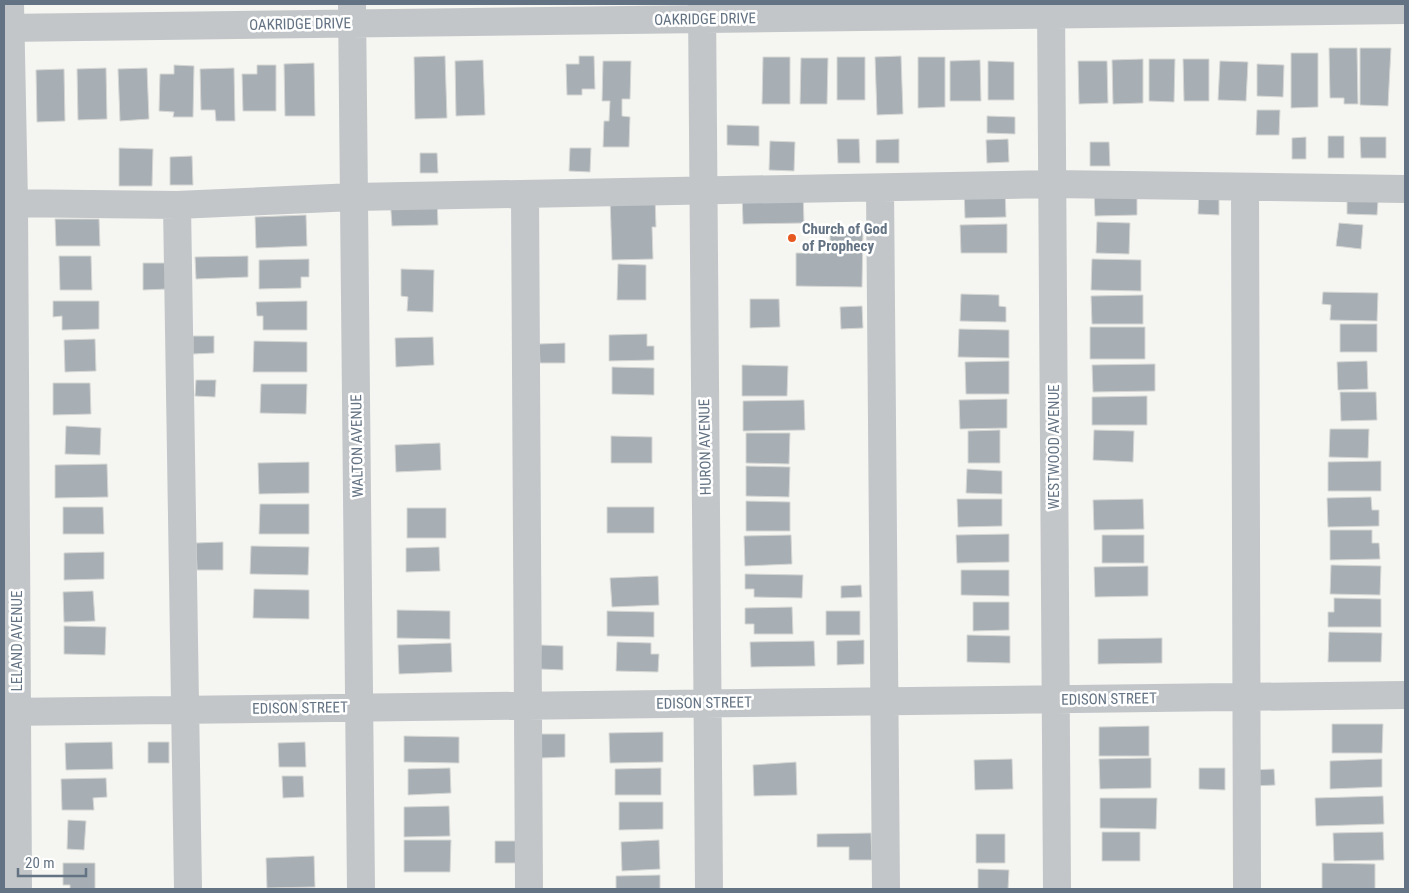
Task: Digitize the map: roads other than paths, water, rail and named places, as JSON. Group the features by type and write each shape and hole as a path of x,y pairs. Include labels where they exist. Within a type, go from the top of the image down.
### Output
{"street":[{"name":"OAKRIDGE DRIVE","path":"8,20 352,14 1051,9 1405,10"},
{"name":"WESTWOOD AVENUE","path":"1051,9 1057,889"},
{"name":"HURON AVENUE","path":"702,12 710,889"},
{"name":"WALTON AVENUE","path":"352,14 361,889"},
{"name":"LELAND AVENUE","path":"8,20 11,712 18,889"},
{"path":"9,203 177,205 354,197 1052,184 1405,190"},
{"path":"1245,187 1247,889"},
{"path":"880,188 886,889"},
{"path":"525,194 526,706 529,889"},
{"path":"177,205 188,889"},
{"name":"EDISON STREET","path":"11,712 1405,695"}],"place":[{"name":"Church of God of Prophecy","path":"792,238"}]}
